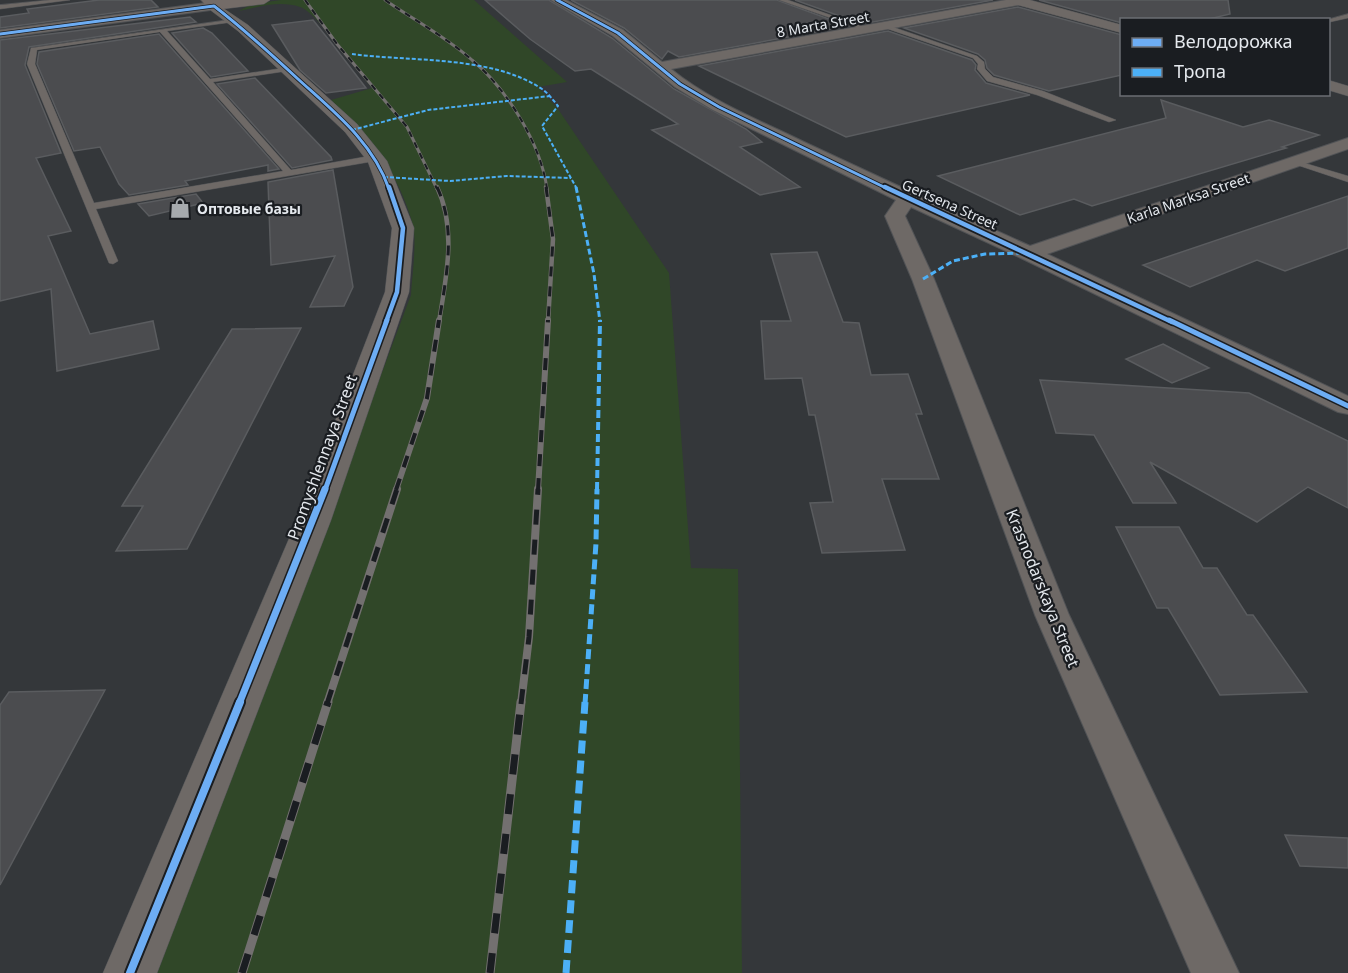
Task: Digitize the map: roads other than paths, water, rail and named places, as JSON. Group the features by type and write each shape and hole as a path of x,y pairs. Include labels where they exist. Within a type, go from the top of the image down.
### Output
{"main road":[{"path":"218,9 264,0"}],"street":[{"name":"Gertsena Street","path":"557,0 618,33 680,84 719,107 1348,405"},
{"path":"1019,0 1120,28"},
{"name":"8 Marta Street","path":"661,67 887,27 1019,0"},
{"path":"0,34 218,9"},
{"name":"Promyshlennaya Street","path":"130,973 314,520 397,292 402,228 387,182 375,158 351,128 218,9"},
{"path":"1330,85 1348,91"},
{"name":"Karla Marksa Street","path":"1029,253 1348,143"},
{"name":"Krasnodarskaya Street","path":"907,198 895,216 923,279 1052,615 1215,973"}],"lane":[{"path":"0,7 67,0"},
{"path":"782,0 870,30"},
{"path":"34,48 162,30 218,9"},
{"path":"1330,21 1348,16"},
{"path":"887,27 975,57 982,63 981,69 990,78 1040,93 1112,120"},
{"path":"162,30 289,173"},
{"path":"26,31 34,48 31,64 113,261"},
{"path":"208,81 287,69"},
{"path":"90,207 375,158"},
{"path":"1294,161 1348,179"}],"railway":[{"path":"305,0 337,44 407,127 437,189"},
{"path":"385,0 441,36 485,72 498,86 530,136 538,154 547,189"},
{"path":"437,187 447,220 448,237 447,271 439,322"},
{"path":"546,187 553,239 548,322"},
{"path":"396,490 427,398 439,320"},
{"path":"538,490 548,320"},
{"path":"327,704 397,489"},
{"path":"521,704 529,637 538,489"},
{"path":"242,973 328,702"},
{"path":"490,973 521,702"}],"place":[{"name":"Оптовые базы","path":"180,208"}]}
